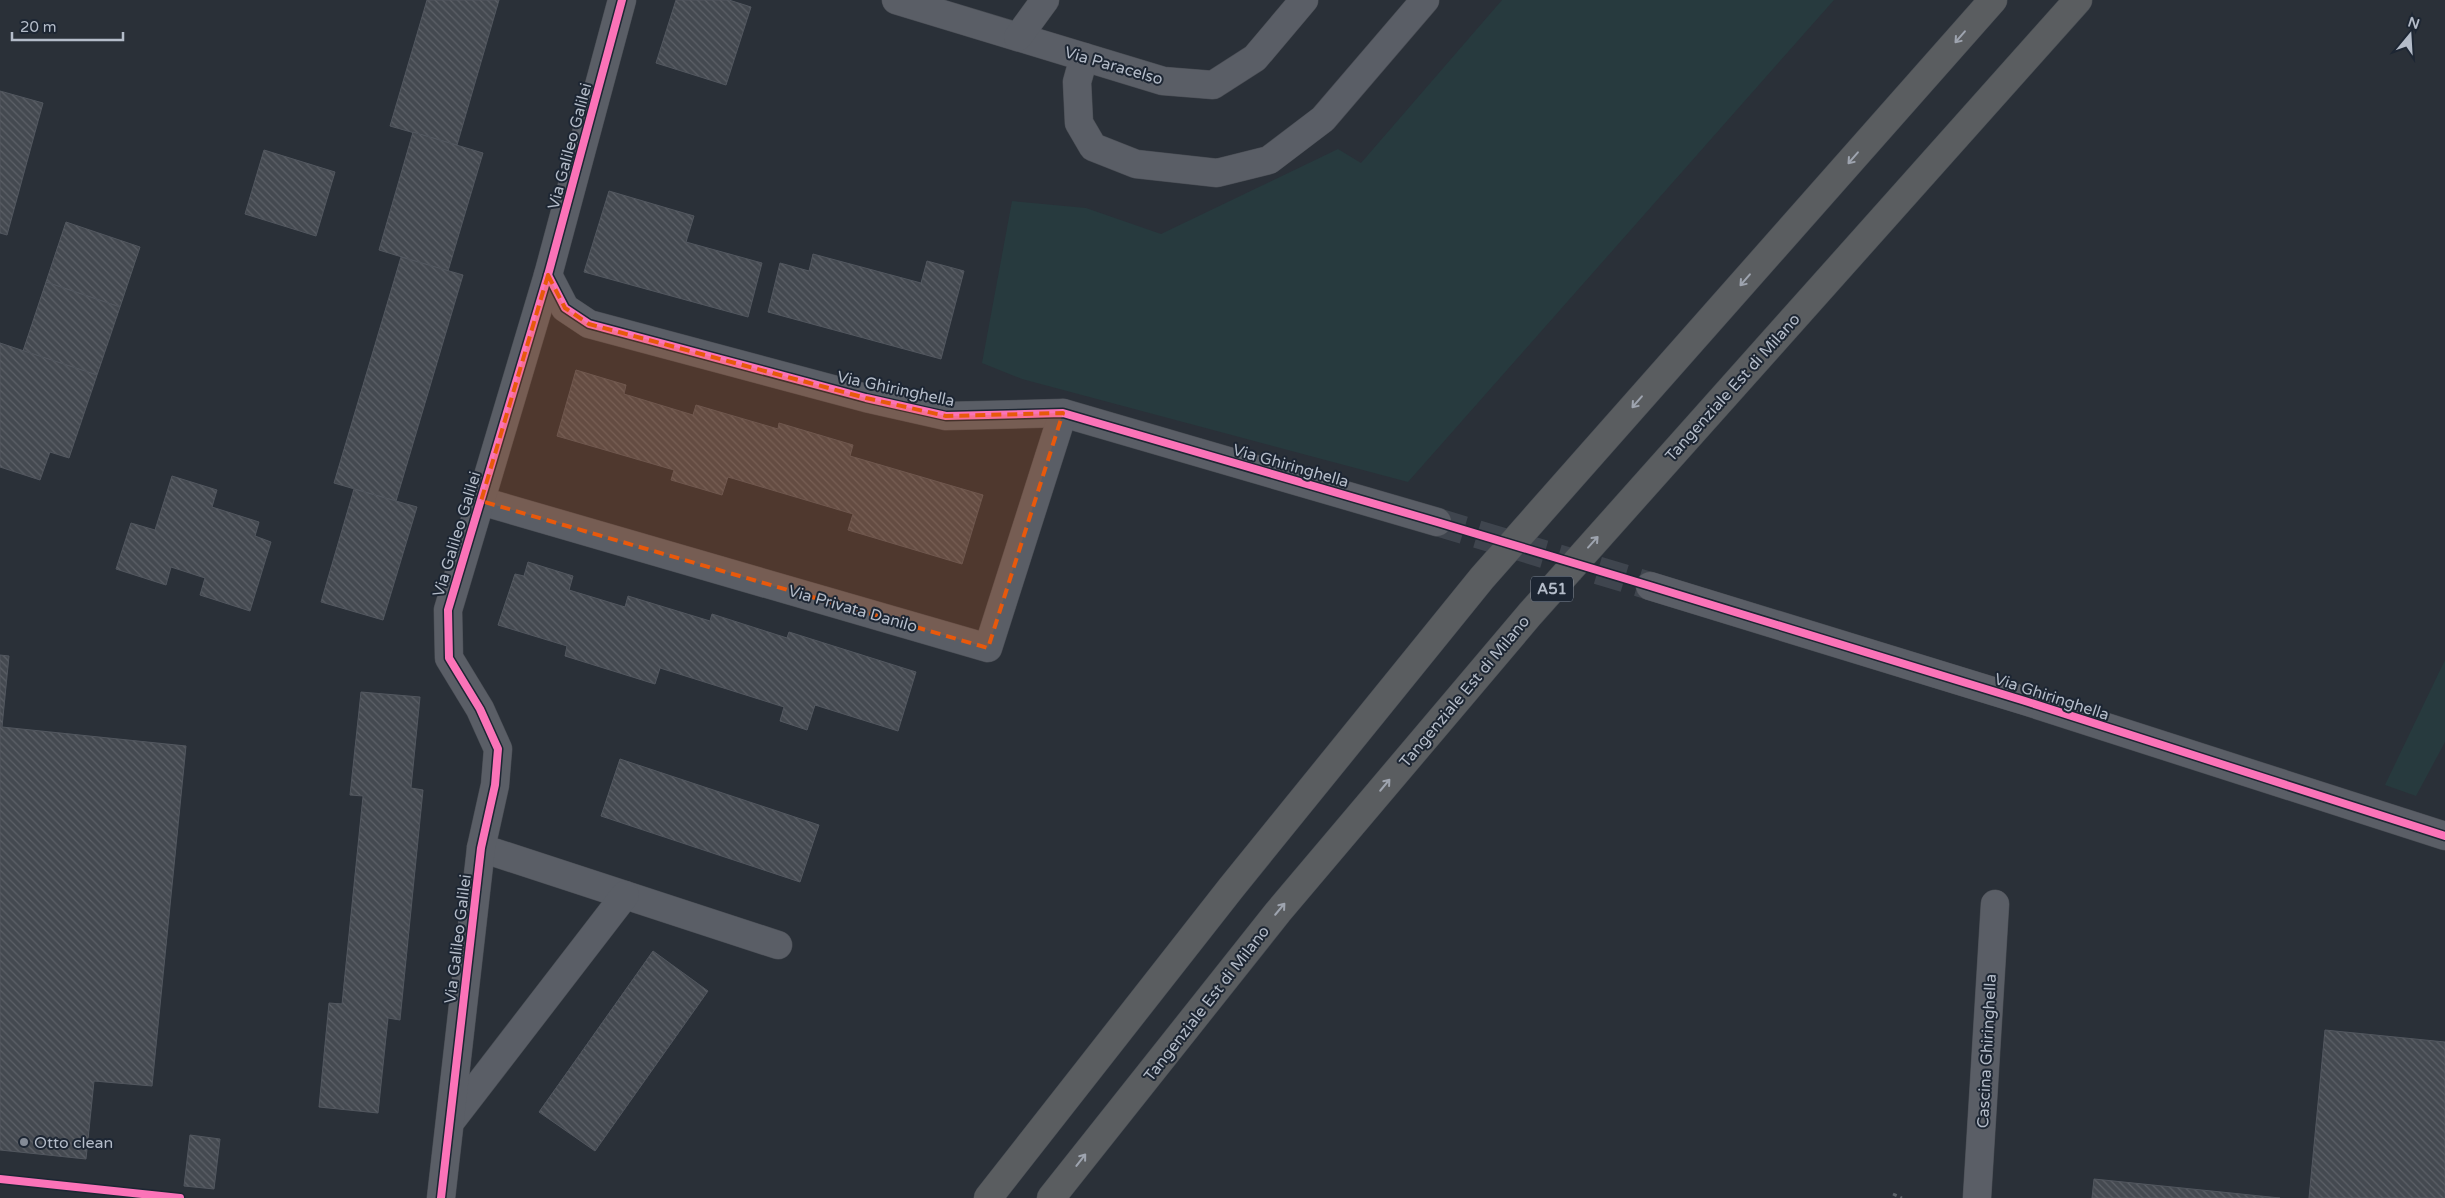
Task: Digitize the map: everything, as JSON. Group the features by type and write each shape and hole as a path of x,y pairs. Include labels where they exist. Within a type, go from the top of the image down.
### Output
{"highway":[{"path":"989,1197 1231,888 1482,578 1993,0"},
{"name":"Tangenziale Est di Milano","path":"1051,1198 1278,912 1530,614 2078,0"}],"street":[{"name":"Via Galileo Galilei","path":"441,1198 482,848 495,785 498,749 480,709 449,658 448,610 548,275 622,0"},
{"name":"Via Paracelso","path":"896,0 1162,81 1212,85 1255,58 1304,0"},
{"path":"1018,37 1045,0"},
{"path":"1084,57 1077,82 1079,123 1093,147 1136,164 1217,173 1269,160 1323,119 1425,0"},
{"name":"Via Ghiringhella","path":"548,275 565,308 589,324 857,396 946,416 1063,413 1436,522"},
{"name":"Via Privata Danilo","path":"481,501 988,648 1063,413"},
{"name":"Via Ghiringhella","path":"1650,586 2025,701 2445,836"},
{"path":"482,848 778,945"},
{"path":"450,1123 625,895"},
{"name":"Cascina Ghiringhella","path":"1977,1198 1995,904"}],"path":[{"path":"1893,1194 1902,1198"}],"highlighted area":[{"path":"548,275 565,308 589,324 866,398 946,416 1063,413 988,648 481,501"}],"green space":[{"path":"1502,0 1834,0 1408,482 1022,379 982,363 1012,201 1086,208 1161,234 1338,149 1361,163"},
{"path":"2445,660 2445,742 2416,796 2385,785"}],"building":[{"path":"427,0 499,0 457,145 390,126"},
{"path":"676,0 729,0 751,7 726,85 656,63"},
{"path":"0,91 43,103 7,235 0,233"},
{"path":"413,132 483,153 448,271 379,250"},
{"path":"264,150 335,172 316,236 245,214"},
{"path":"609,191 694,216 686,242 762,263 748,317 584,272"},
{"path":"66,222 140,247 120,307 46,282"},
{"path":"813,254 921,283 927,261 964,271 941,359 768,312 780,263 809,271"},
{"path":"401,257 463,275 396,501 334,483"},
{"path":"46,282 120,307 97,375 23,351"},
{"path":"0,343 97,375 69,458 50,452 40,480 0,467"},
{"path":"576,370 626,385 624,394 693,415 696,405 778,429 779,423 853,445 850,456 983,495 962,564 848,530 853,514 728,477 722,495 671,480 674,470 557,436"},
{"path":"172,476 217,490 212,507 259,522 255,536 271,542 250,611 200,595 205,578 171,567 166,585 116,569 131,523 155,530"},
{"path":"354,489 417,507 383,620 321,602"},
{"path":"528,562 573,576 569,590 625,607 628,596 710,621 712,614 787,638 789,632 916,672 898,731 815,705 807,730 780,721 784,707 660,668 655,684 565,656 567,646 498,625 515,574 524,576"},
{"path":"0,655 9,656 2,727 186,746 152,1086 94,1081 86,1159 0,1150"},
{"path":"361,692 420,697 411,788 423,790 400,1020 388,1018 378,1113 319,1107 329,1003 342,1004 363,796 350,795"},
{"path":"620,759 819,825 800,882 601,816"},
{"path":"653,951 708,991 595,1151 539,1112"},
{"path":"2325,1030 2445,1042 2445,1198 2309,1198"},
{"path":"190,1135 220,1139 214,1189 184,1186"},
{"path":"2094,1179 2280,1198 2092,1198"}],"tunnel":[{"path":"1437,522 1650,586"}],"cycle path":[{"path":"441,1198 481,848 495,785 498,749 480,709 449,658 448,610 548,275 622,0"},
{"path":"548,275 565,308 589,324 866,398 946,416 1063,413 1650,586 2025,701 2445,836"},
{"path":"0,1179 180,1198"}],"place":[{"name":"Otto clean","path":"24,1142"}]}
